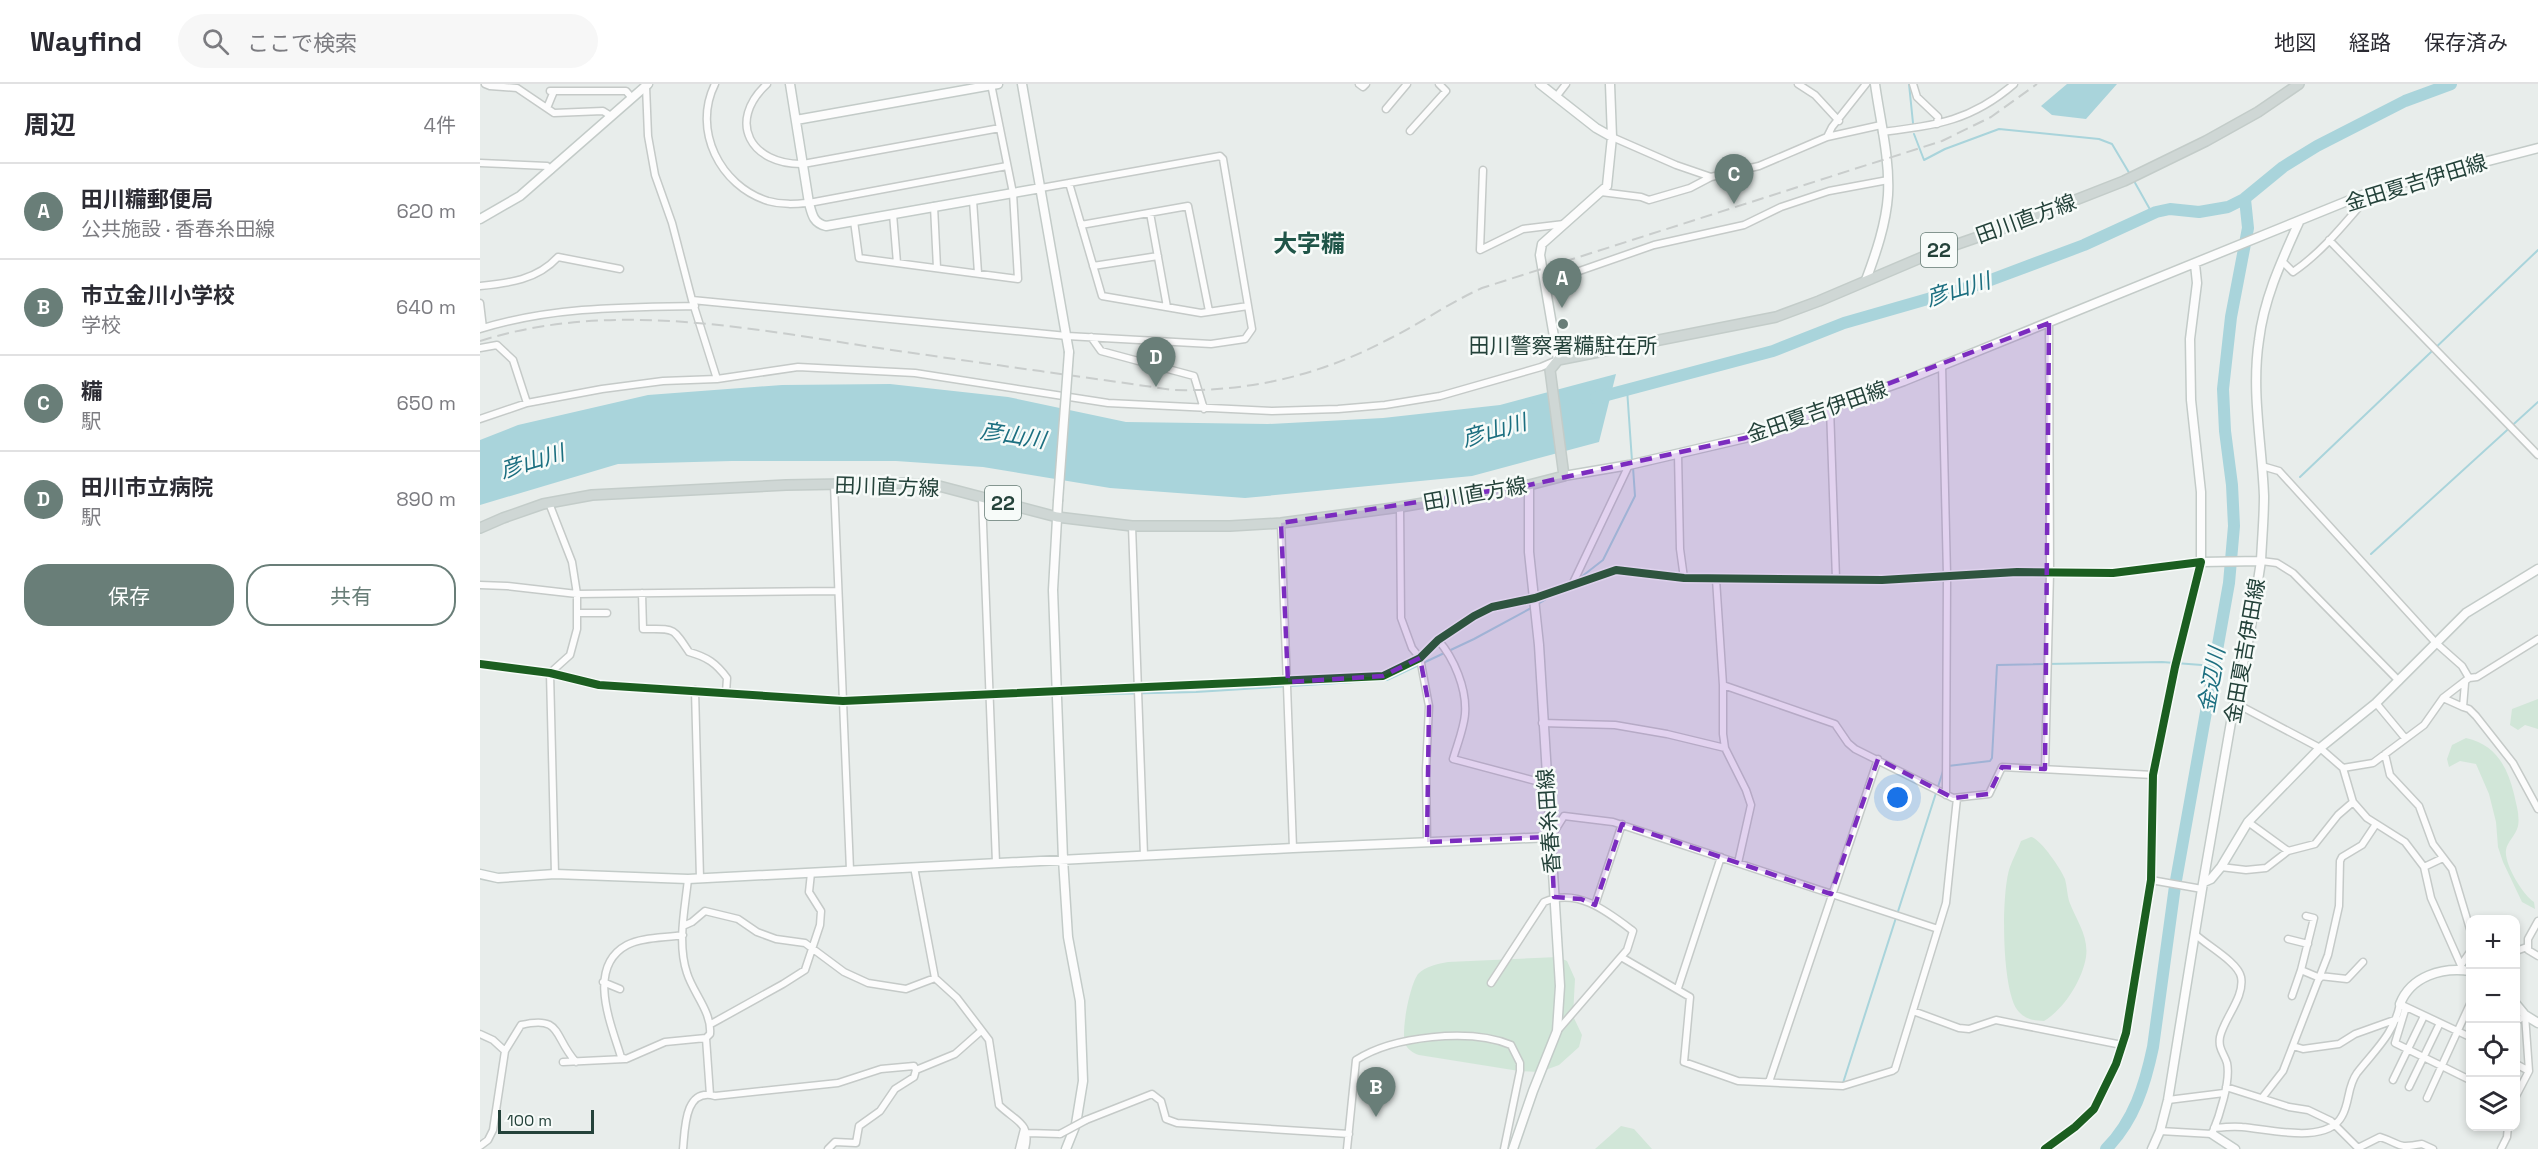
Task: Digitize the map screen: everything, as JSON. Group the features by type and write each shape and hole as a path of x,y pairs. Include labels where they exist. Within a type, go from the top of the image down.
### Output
{"main road":[{"name":"田川直方線","path":"1558,360 1776,317 1932,252 2004,228 2124,181 2206,141 2258,112 2299,84"},
{"path":"1558,360 1550,370 1564,476"},
{"name":"田川直方線","path":"480,528 549,503 592,495 901,483 939,486 1057,517 1132,526 1230,526 1281,523 1400,507 1529,485 1564,476"}],"street":[{"path":"485,84 517,88 560,114 603,111 611,116"},
{"path":"715,84 706,117 712,151 728,175 747,191 767,201 781,204 809,203 1007,166"},
{"path":"767,84 749,108 747,130 755,147 771,159 803,164 1000,128"},
{"path":"480,303 482,329 534,316 576,310 694,303 1066,336 1211,344 1245,339 1252,329 1223,159 1220,156 854,221 820,225 813,218 809,203 789,84"},
{"path":"796,120 994,84 1013,193 1018,279 859,258 854,221"},
{"path":"1022,84 1069,352 1053,590 1068,937 1080,1001 1083,1081 1076,1124 1065,1149"},
{"path":"1359,84 1363,87 1366,84"},
{"path":"1386,110 1407,84"},
{"path":"1410,131 1446,91 1439,84"},
{"path":"1540,84 1612,137 1676,165 1711,177"},
{"path":"1556,97 1566,84"},
{"path":"480,418 527,403 622,386 663,381 717,379 798,367 915,373 1108,403 1204,409 1316,410 1385,405 1469,388 1541,367 1558,360 1540,255 1542,244 1607,186 1612,137 1610,84"},
{"path":"1798,84 1815,95 1839,120"},
{"path":"1827,137 1832,127 1866,84"},
{"path":"1866,280 1877,252 1887,205 1888,180 1875,84"},
{"path":"1913,84 1917,97 1938,117 1937,124"},
{"path":"1601,192 1641,196 1649,200 1690,188 1711,177 1759,166 1827,137 1937,124 1982,109 2014,84"},
{"path":"480,219 520,196 647,85"},
{"path":"647,85 648,136 655,175 672,223 717,379"},
{"path":"548,108 552,91 626,91 632,98"},
{"name":"金田夏吉伊田線","path":"1564,476 1629,465 1745,438 1830,408 2049,323 2372,191 2538,148"},
{"path":"480,163 547,166 551,170"},
{"path":"1483,170 1480,250 1523,229 1565,224"},
{"path":"1545,283 1654,245 1744,225 1780,207 1828,191 1888,180"},
{"path":"1069,183 1102,296 1201,313 1248,306"},
{"path":"2282,261 2293,272 2329,240 2372,191"},
{"path":"974,200 978,273"},
{"path":"934,206 937,268"},
{"path":"1082,225 1188,206 1209,311"},
{"path":"1150,213 1167,307"},
{"path":"893,214 897,262"},
{"path":"2299,222 2268,300 2259,338 2256,370 2264,497 2261,561 2277,563 2293,573 2398,681"},
{"path":"2329,240 2538,455"},
{"path":"1093,266 1158,256"},
{"path":"480,286 510,283 539,273 548,268 558,257 620,269"},
{"path":"2045,1149 2075,1127 2094,1108 2108,1084 2130,1014 2154,881 2153,775 2175,667 2203,561 2201,492 2191,400 2190,339 2197,283 2195,264"},
{"path":"2045,769 2050,573 2049,323"},
{"path":"1091,337 1101,351 1194,376 1204,409"},
{"path":"480,348 497,345 513,360 527,403"},
{"path":"1942,365 1947,575 1946,795"},
{"path":"1830,408 1836,579"},
{"path":"1677,454 1680,549 1684,578"},
{"path":"1572,585 1629,465"},
{"path":"2262,466 2279,471 2436,643 2462,666 2467,680 2463,707"},
{"path":"834,484 850,870"},
{"name":"香春糸田線","path":"1514,1149 1533,1091 1557,1030 1560,987 1535,598 1529,552 1529,485"},
{"path":"982,498 996,862"},
{"path":"549,503 572,561 578,594 577,629 570,655 550,673 555,874"},
{"path":"1400,507 1401,618 1412,648 1420,658 1429,706 1426,770 1427,842"},
{"path":"1281,523 1293,848"},
{"path":"1132,526 1140,687 1144,855"},
{"path":"480,664 550,673 598,685 843,701 1288,682 1383,676 1420,658 1438,640 1492,607 1535,598 1616,570 1684,578 1882,580 1947,575 2113,573 2203,561"},
{"name":"金田夏吉伊田線","path":"2152,1149 2160,1131 2168,1100 2201,886 2250,633 2261,561 2203,561"},
{"path":"2154,881 2201,886 2211,879 2221,867 2248,822 2320,748 2376,704 2466,613 2538,568"},
{"path":"1716,579 1724,685 1725,748 1751,805 1738,863"},
{"path":"480,585 507,585 578,594 838,591"},
{"path":"642,593 643,629 671,629 677,633 689,652 707,657 718,666 727,678 726,693"},
{"path":"577,613 607,613"},
{"path":"2343,768 2364,766 2385,754 2424,725 2453,688 2477,677 2538,639"},
{"path":"1438,640 1448,651 1464,700 1465,715 1452,759 1547,784"},
{"path":"1724,685 1835,724 1848,743 1946,795 1956,798 1989,794 2002,767 2153,775"},
{"path":"695,690 700,878"},
{"path":"2443,698 2469,709 2476,716 2513,763 2538,809"},
{"path":"2235,703 2320,748 2343,768 2353,802 2367,818 2405,842 2424,867 2431,898 2465,969 2425,976 2406,991 2395,1043 2466,1078"},
{"path":"2376,704 2405,738"},
{"path":"1542,723 1615,725 1725,748"},
{"path":"2385,754 2390,775 2419,806 2429,836 2452,869 2466,916"},
{"path":"1768,1082 1878,759"},
{"path":"1621,957 1690,997 1684,1062 1738,1081 1844,1086 1895,1070 1946,903 1956,798"},
{"path":"2221,867 2254,870 2266,868 2288,851 2315,844 2338,814 2353,802"},
{"path":"480,874 510,878 555,874 688,879 996,862 1551,837 1564,816 1622,824 1938,929"},
{"path":"2248,822 2288,851"},
{"path":"1595,905 1622,824"},
{"path":"2262,1098 2283,1071 2320,977 2336,923 2340,861 2342,857 2362,845 2376,824"},
{"path":"1678,988 1721,857"},
{"path":"2424,867 2443,858"},
{"path":"914,867 935,978 957,998 989,1040 999,1105 1026,1129 1060,1134 1086,1120 1152,1094 1161,1101 1166,1119 1177,1123 1349,1134"},
{"path":"711,1024 805,970 820,924 820,911 809,892 811,873"},
{"path":"563,1062 626,1059 658,1043 706,1038 710,1034 711,1024 687,975 683,956 683,926 688,879"},
{"path":"1491,982 1544,902 1554,897 1581,899 1595,905 1633,931 1627,950 1557,1030"},
{"path":"683,926 705,911 738,920 757,932 776,939 796,940 813,948 844,972 868,983 906,989 935,978"},
{"path":"2292,996 2314,918 2306,916"},
{"path":"2538,921 2528,939 2527,947 2530,952 2538,956"},
{"path":"2195,934 2229,960 2238,970 2241,979 2240,991 2221,1036 2219,1047 2227,1063 2225,1090 2213,1131"},
{"path":"626,1059 621,1057 609,1019 603,982 610,960 626,945 683,935"},
{"path":"2288,939 2307,944"},
{"path":"2520,950 2527,947"},
{"path":"2301,970 2320,977 2347,979 2363,962"},
{"path":"603,982 620,989"},
{"path":"2403,1006 2466,1035"},
{"path":"2160,1131 2213,1131 2240,1126 2305,1134 2335,1125 2342,1118 2350,1086 2394,1028 2403,1006"},
{"path":"1913,1011 1959,1028 1969,1029 1996,1020 2122,1045"},
{"path":"2427,1098 2466,1012"},
{"path":"2393,1080 2424,1016"},
{"path":"2520,1088 2529,1071 2520,1017 2538,1023"},
{"path":"2294,1046 2302,1049 2339,1044 2355,1034 2397,1019"},
{"path":"480,1146 488,1140 493,1130 505,1051 521,1025 544,1021 552,1025 567,1052 576,1062"},
{"path":"2409,1087 2440,1023"},
{"path":"828,1149 835,1142 856,1143 859,1126 880,1111 895,1089 910,1081 916,1070 955,1053 981,1031"},
{"path":"480,1034 493,1040 505,1051"},
{"path":"1347,1149 1356,1060 1369,1052 1432,1037 1479,1035 1511,1045 1520,1063 1504,1149"},
{"path":"706,1038 710,1095"},
{"path":"683,1149 687,1112 691,1102 710,1095 838,1083 891,1068 914,1066 916,1070"},
{"path":"2520,1066 2529,1071"},
{"path":"2168,1100 2225,1090 2308,1110 2335,1125 2358,1148 2380,1137 2395,1147 2403,1149 2422,1144 2433,1149"},
{"path":"1019,1149 1026,1129"},
{"path":"1025,1149 1026,1129"},
{"path":"2213,1131 2235,1149"},
{"path":"2502,1149 2508,1131"}],"highlighted area":[{"path":"2049,323 2045,769 2002,767 1989,794 1953,798 1878,759 1831,894 1622,824 1595,905 1581,899 1554,897 1551,837 1427,842 1429,706 1420,658 1383,676 1288,682 1281,523 1529,485 1745,438"}],"green space":[{"path":"2538,699 2538,729 2525,725 2518,730 2510,725 2512,709"},
{"path":"2466,738 2493,751 2508,774 2517,806 2518,822 2517,829 2507,847 2506,856 2515,879 2534,902 2535,909 2522,902 2503,862 2498,847 2496,822 2489,794 2476,764 2460,761 2449,767 2447,759 2452,745"},
{"path":"2031,837 2045,848 2063,874 2069,901 2086,942 2084,966 2076,985 2065,1002 2044,1021 2024,1016 2013,1002 2004,942 2005,897 2010,867 2021,841"},
{"path":"1558,957 1567,961 1575,979 1573,1016 1582,1035 1579,1047 1559,1065 1540,1072 1519,1071 1419,1055 1406,1045 1404,1028 1409,997 1418,974 1425,969 1448,962"},
{"path":"1621,1126 1634,1129 1652,1149 1595,1149"}],"water":[{"path":"2067,84 2117,84 2086,119 2052,115 2041,106"},
{"path":"1616,374 1599,442 1472,476 1245,498 1110,488 983,467 896,461 618,464 480,505 480,440 518,425 648,395 782,385 890,384 1008,397 1126,422 1268,424 1383,418 1500,405"}],"waterway":[{"path":"1909,84 1913,123"},
{"name":"彦山川","path":"1596,398 1773,351 1844,323 1980,284 2084,245 2156,212 2170,209 2199,212 2228,207 2244,199 2283,167 2317,146 2405,101 2451,84"},
{"path":"1914,134 1924,160 1945,149 1999,129 2099,139 2112,144 2131,176"},
{"path":"2134,181 2152,213"},
{"name":"金辺川","path":"2106,1149 2124,1127 2137,1102 2153,1047 2175,886 2229,583 2234,526 2223,389 2231,317 2248,228 2245,199"},
{"path":"2300,477 2538,250"},
{"path":"1627,389 1632,461"},
{"path":"2371,554 2538,402"},
{"path":"1576,581 1603,560 1635,496 1633,467"},
{"path":"1538,604 1556,593"},
{"path":"1070,695 1196,692 1387,680 1474,639 1533,607"},
{"path":"1948,766 1990,761 1992,758 1997,665 2162,662 2215,666"},
{"path":"1843,1083 1944,768"}],"railway":[{"path":"480,341 530,328 581,322 631,320 682,322 784,333 1173,390 1202,390 1257,384 1311,371 1363,352 1482,288 1942,141 1991,117 2037,84"}],"cycle path":[{"path":"480,664 550,673 599,685 843,701 1383,676 1420,658 1438,640 1492,607 1535,598 1616,570 1684,578 1882,580 2017,572 2113,573 2201,562 2175,667 2153,775 2151,880 2126,1033 2116,1064 2094,1109 2075,1127 2045,1149"}],"place":[{"name":"糒","path":"1734,204"},
{"name":"田川糒郵便局","path":"1562,308"},
{"name":"田川警察署糒駐在所","path":"1563,324"},
{"name":"田川市立病院","path":"1156,387"},
{"name":"市立金川小学校","path":"1376,1117"}],"district":[{"name":"大字糒","path":"1309,244"}]}
